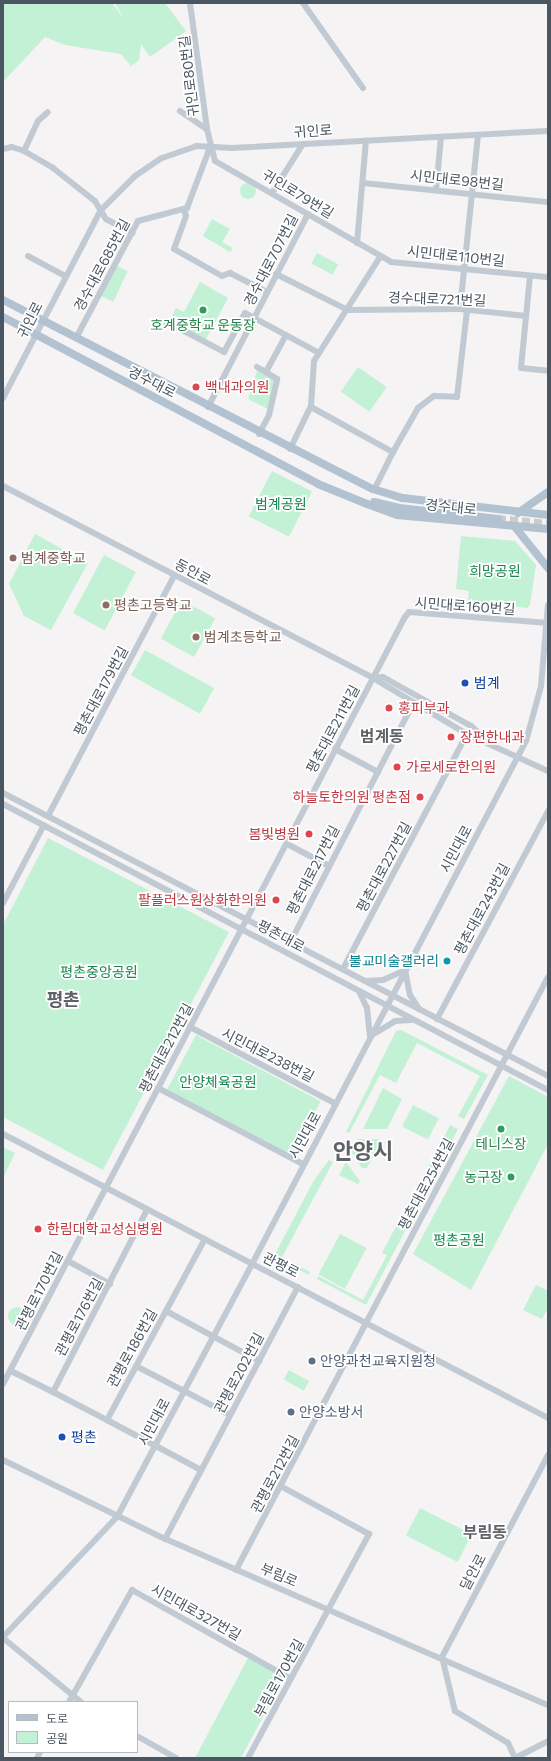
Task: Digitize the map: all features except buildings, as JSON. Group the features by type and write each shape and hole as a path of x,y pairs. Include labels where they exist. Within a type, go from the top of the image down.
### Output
{"main road":[{"name":"경수대로","path":"3,300 259,434 374,490 403,498 518,513 548,515"},
{"name":"경수대로","path":"3,317 290,467 318,484 397,515 548,529"},
{"name":"경수대로","path":"290,467 376,502 498,517 401,502 372,493 294,451"},
{"path":"518,513 548,492"},
{"path":"515,527 548,568"}],"street":[{"name":"귀인로80번길","path":"190,3 210,147"},
{"path":"303,3 363,88"},
{"path":"180,111 207,129"},
{"path":"24,151 38,121 48,112"},
{"name":"귀인로","path":"3,398 65,276 102,210 135,176 162,158 187,148 478,136 548,131"},
{"path":"374,490 393,452 418,408 434,396 457,397 464,309 464,269 478,136"},
{"path":"436,190 441,137"},
{"path":"357,243 366,140"},
{"path":"272,193 303,144"},
{"path":"3,149 12,147 24,151 69,178 102,210 106,219 132,233"},
{"path":"210,147 194,198 184,210 186,216 174,249 222,276 230,273 267,292"},
{"name":"귀인로79번길","path":"210,147 215,161 380,257"},
{"name":"시민대로98번길","path":"363,183 548,202"},
{"name":"경수대로685번길","path":"76,338 132,233 144,216 184,210"},
{"name":"경수대로707번길","path":"208,407 308,214"},
{"path":"28,256 65,276"},
{"path":"294,451 311,407 311,367 380,257"},
{"name":"시민대로110번길","path":"380,257 391,262 548,277"},
{"path":"276,274 348,310"},
{"path":"530,276 521,368 548,370"},
{"name":"경수대로721번길","path":"348,310 464,309 526,316"},
{"path":"165,322 224,352 245,313 255,317"},
{"name":"경수대로707번길","path":"255,317 319,353"},
{"path":"266,372 286,335"},
{"path":"258,366 277,379 270,415 259,434"},
{"path":"311,407 393,452"},
{"name":"동안로","path":"3,486 373,678 414,704 467,734 491,743 548,772"},
{"name":"평촌대로179번길","path":"48,816 174,576"},
{"name":"시민대로","path":"3,1637 117,1517 185,1391 391,996 519,757 534,718 541,686 548,605"},
{"name":"시민대로160번길","path":"373,678 409,612 547,623"},
{"name":"동안로","path":"373,678 389,681 471,726 491,743"},
{"name":"평촌대로211번길","path":"248,919 373,678"},
{"name":"평촌대로217번길","path":"291,941 414,704"},
{"name":"평촌대로227번길","path":"343,969 467,734"},
{"path":"336,749 378,772"},
{"name":"평촌대로","path":"3,792 291,941 391,996 548,1076"},
{"name":"평촌대로","path":"3,804 548,1090"},
{"name":"평촌대로243번길","path":"437,1019 548,811"},
{"path":"3,903 44,825"},
{"path":"287,844 329,866"},
{"name":"평촌대로212번길","path":"106,1188 248,919"},
{"path":"364,980 383,980 405,970 410,995 419,1010"},
{"name":"평촌대로254번길","path":"366,1324 548,977"},
{"path":"359,991 367,1008 370,1038 395,1021 414,1020"},
{"name":"시민대로238번길","path":"190,1027 336,1104"},
{"path":"158,1088 303,1164"},
{"name":"관평로","path":"3,1134 548,1418"},
{"name":"관평로170번길","path":"3,1384 106,1188"},
{"name":"관평로176번길","path":"53,1392 147,1210"},
{"name":"관평로186번길","path":"107,1420 205,1239"},
{"path":"68,1260 110,1284"},
{"name":"관평로202번길","path":"165,1539 298,1287"},
{"path":"166,1311 259,1361"},
{"name":"관평로212번길","path":"236,1570 282,1487 366,1324"},
{"path":"136,1366 230,1415"},
{"path":"11,1371 201,1470"},
{"name":"달안로","path":"442,1657 548,1455"},
{"name":"부림로","path":"3,1460 117,1517 165,1539 442,1657 548,1705"},
{"name":"부림로170번길","path":"248,1758 330,1610 369,1534 282,1487"},
{"name":"시민대로327번길","path":"71,1699 132,1590 291,1679"},
{"path":"3,1637 71,1699"},
{"path":"442,1657 455,1711 508,1743 515,1758 548,1741"},
{"path":"138,1737 176,1758"}],"green space":[{"path":"3,3 112,3 125,20 115,3 165,3 186,31 150,57 141,44 139,60 131,66 121,54 65,45 45,37 3,82"},
{"path":"248,183 255,188 256,191 251,198 248,199 241,194 240,191 245,184"},
{"path":"212,219 230,229 222,242 233,248 230,252 203,236"},
{"path":"317,253 338,264 333,275 311,264"},
{"path":"115,265 128,271 113,302 101,296"},
{"name":"호계중학교 운동장","path":"200,282 228,298 205,341 170,321 176,308 184,312"},
{"path":"358,367 387,387 369,412 341,392"},
{"path":"258,368 275,377 268,409 248,399"},
{"name":"범계공원","path":"272,471 312,491 289,537 249,516"},
{"path":"35,534 88,563 51,630 24,616 9,584"},
{"name":"희망공원","path":"461,536 515,541 536,565 530,605 527,608 468,600 469,591 456,589"},
{"path":"104,555 136,572 105,630 73,613"},
{"path":"182,600 215,618 194,657 161,638"},
{"path":"145,650 214,688 200,714 131,675"},
{"name":"평촌중앙공원","path":"48,838 229,932 103,1170 3,1117 3,925"},
{"path":"401,1030 488,1075 464,1119 458,1116 480,1076 417,1043 396,1083 380,1075 349,1133 346,1132 396,1031"},
{"name":"안양체육공원","path":"196,1035 320,1101 291,1156 167,1090"},
{"name":"평촌공원","path":"509,1076 548,1097 548,1144 471,1290 413,1254"},
{"path":"383,1088 402,1099 387,1129 363,1129"},
{"path":"413,1105 439,1118 428,1140 402,1126"},
{"path":"450,1125 458,1129 433,1178 425,1174"},
{"path":"357,1139 378,1139 380,1142 367,1168 362,1168 351,1151"},
{"path":"3,1147 15,1153 3,1178"},
{"path":"329,1160 333,1162 282,1257 310,1272 308,1275 275,1254 314,1180"},
{"path":"346,1162 360,1181 358,1184 339,1175"},
{"path":"419,1183 428,1188 366,1305 317,1279 318,1276 363,1300 387,1255 382,1253"},
{"path":"340,1234 366,1248 345,1289 318,1275"},
{"path":"536,1285 548,1291 548,1308 542,1319 523,1310"},
{"path":"13,1307 21,1307 26,1312 24,1323 21,1325 13,1325 8,1320 8,1312"},
{"path":"289,1370 309,1381 304,1391 284,1380"},
{"path":"420,1508 472,1534 458,1562 406,1536"},
{"path":"248,1658 280,1675 282,1681 241,1758 195,1758"}],"tunnel":[{"path":"498,519 548,524"}],"place":[{"name":"호계중학교 운동장","path":"203,310"},
{"name":"백내과의원","path":"196,387"},
{"name":"범계중학교","path":"13,558"},
{"name":"평촌고등학교","path":"106,605"},
{"name":"범계초등학교","path":"196,637"},
{"name":"범계","path":"465,683"},
{"name":"홍피부과","path":"389,708"},
{"name":"장편한내과","path":"451,737"},
{"name":"가로세로한의원","path":"397,767"},
{"name":"하늘토한의원 평촌점","path":"420,797"},
{"name":"봄빛병원","path":"309,834"},
{"name":"팔플러스원상화한의원","path":"276,900"},
{"name":"불교미술갤러리","path":"447,961"},
{"name":"테니스장","path":"501,1129"},
{"name":"농구장","path":"511,1177"},
{"name":"한림대학교성심병원","path":"38,1229"},
{"name":"안양과천교육지원청","path":"312,1361"},
{"name":"안양소방서","path":"291,1412"},
{"name":"평촌","path":"62,1437"}],"district":[{"name":"범계동","path":"382,736"},
{"name":"평촌","path":"63,999"},
{"name":"안양시","path":"363,1151"},
{"name":"부림동","path":"485,1532"}]}
